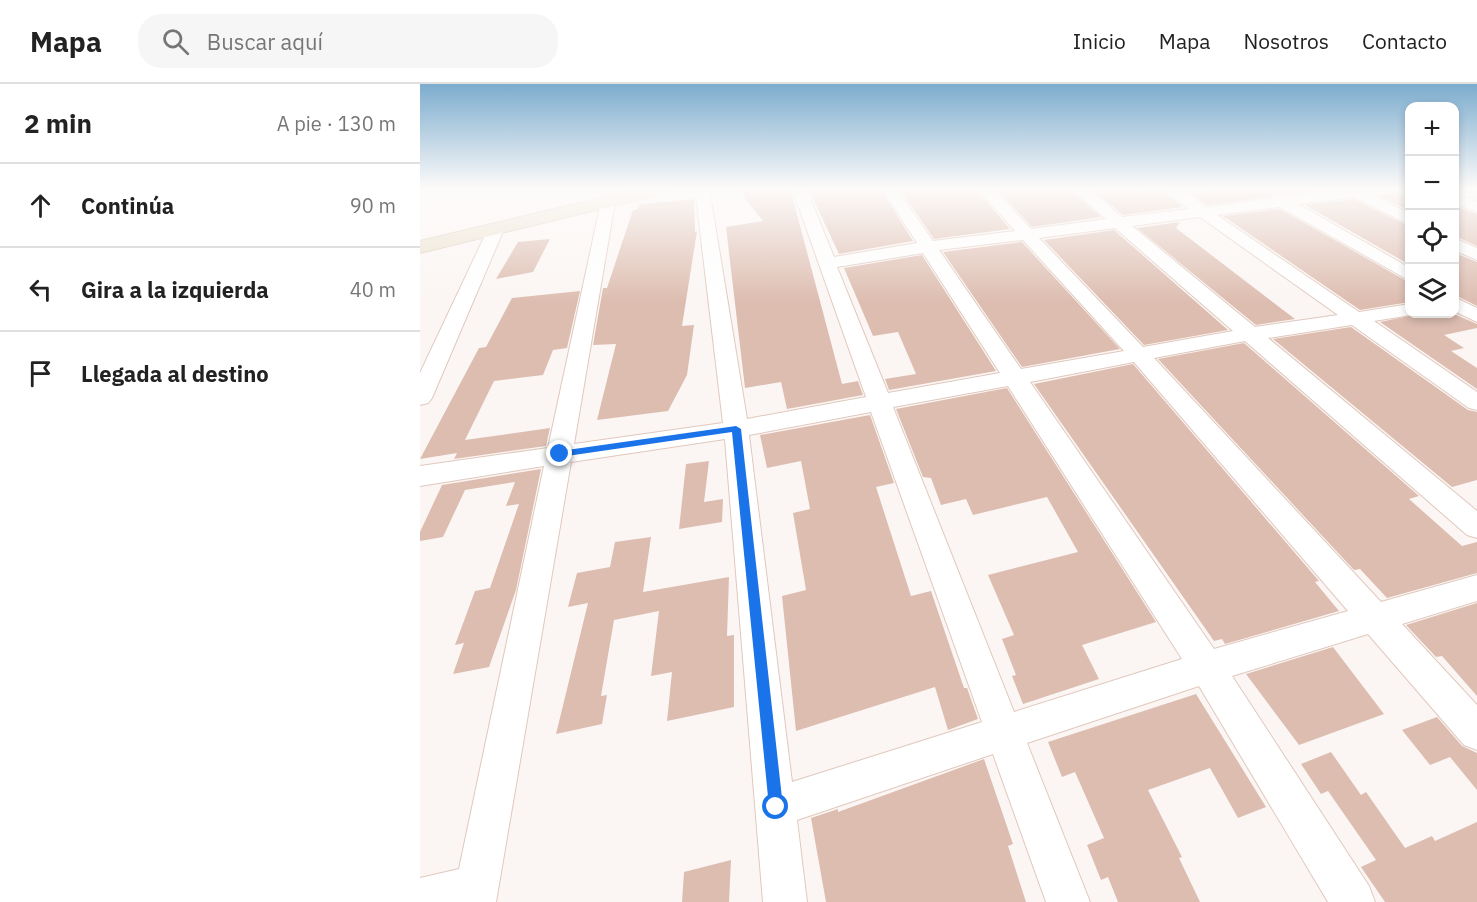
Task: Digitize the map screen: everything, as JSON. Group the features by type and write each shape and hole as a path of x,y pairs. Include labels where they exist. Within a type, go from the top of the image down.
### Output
{"main road":[{"path":"420,247 508,226"}],"street":[{"path":"420,900 476,894 603,226"},
{"path":"707,226 736,429 785,902"},
{"path":"814,226 1068,902"},
{"path":"913,226 1207,668 1353,902"},
{"path":"1019,226 1139,355 1477,732"},
{"path":"828,263 926,247 1086,226"},
{"path":"1123,226 1477,528"},
{"path":"1223,226 1477,403"},
{"path":"1324,226 1405,273"},
{"path":"420,398 496,229"},
{"path":"1459,245 1477,255"},
{"path":"1459,302 1477,299"},
{"path":"1459,305 1477,316"},
{"path":"420,476 736,429 1251,334 1405,310"},
{"path":"776,807 1207,668 1477,588"}],"building":[{"path":"628,226 695,226 695,232 697,231 682,326 694,325 687,375 668,411 597,420 616,344 593,345 603,288 607,288"},
{"path":"800,226 842,384 858,381 863,395 787,409 781,382 745,388 726,227"},
{"path":"826,226 904,226 913,241 839,254"},
{"path":"925,226 1008,226 1010,229 934,239"},
{"path":"1177,226 1176,228 1295,319 1256,325 1137,228"},
{"path":"1238,226 1310,226 1405,280 1405,303 1360,310"},
{"path":"1342,226 1405,226 1405,262"},
{"path":"1459,226 1477,226 1477,246 1459,238"},
{"path":"1114,230 1228,330 1144,345 1044,240"},
{"path":"550,239 533,272 496,279 518,242"},
{"path":"1022,242 1120,349 1022,367 943,252"},
{"path":"922,255 996,371 889,390 885,379 916,374 898,332 873,336 844,268"},
{"path":"1459,255 1477,262 1477,306 1459,297"},
{"path":"580,291 567,348 553,350 543,375 494,381 465,440 550,428 546,446 454,459 457,453 420,459 479,348 486,347 512,298"},
{"path":"1459,316 1477,324 1477,328 1444,335 1464,348 1451,351 1477,368 1477,389 1380,322 1405,317 1459,318"},
{"path":"1351,327 1468,410 1477,412 1477,480 1452,487 1273,339"},
{"path":"1244,343 1419,496 1409,499 1462,546 1477,542 1477,573 1387,598 1360,569 1354,570 1158,359"},
{"path":"1133,364 1319,581 1315,582 1339,611 1225,644 1222,639 1214,641 1034,384"},
{"path":"1007,388 1156,622 1082,645 1099,679 1023,704 1012,676 1016,675 1002,639 1014,635 988,575 1078,552 1047,497 973,515 966,499 941,505 931,478 923,477 896,409"},
{"path":"870,415 894,483 876,487 911,596 931,591 964,688 967,688 978,719 948,730 935,687 796,731 782,596 806,590 793,513 810,509 801,461 767,468 760,435"},
{"path":"709,461 704,502 723,499 722,522 679,529 686,464"},
{"path":"541,469 516,590 489,667 453,674 464,643 455,645 475,591 490,588 519,504 506,506 515,482 465,490 443,537 420,541 420,532 442,485"},
{"path":"651,537 643,592 729,577 727,636 734,635 734,707 667,721 672,672 651,676 659,611 614,620 601,696 607,695 602,724 556,734 588,603 568,607 577,573 610,567 615,542"},
{"path":"1477,603 1477,696 1442,656 1436,657 1406,625"},
{"path":"1333,647 1384,714 1299,745 1246,674"},
{"path":"1196,694 1266,807 1238,818 1210,768 1148,790 1182,857 1179,858 1200,902 1118,902 1108,877 1101,880 1087,845 1104,838 1075,772 1062,777 1048,742"},
{"path":"1437,717 1462,746 1477,753 1477,790 1450,757 1430,765 1402,730"},
{"path":"1331,752 1361,795 1366,792 1405,848 1432,836 1435,841 1477,822 1477,902 1385,902 1361,867 1376,860 1328,791 1321,794 1301,764"},
{"path":"984,759 1013,844 1008,846 1026,902 826,902 811,818 838,809 838,812"},
{"path":"731,860 729,902 682,902 684,872"}],"route":[{"path":"560,454 736,429 776,807"}]}
